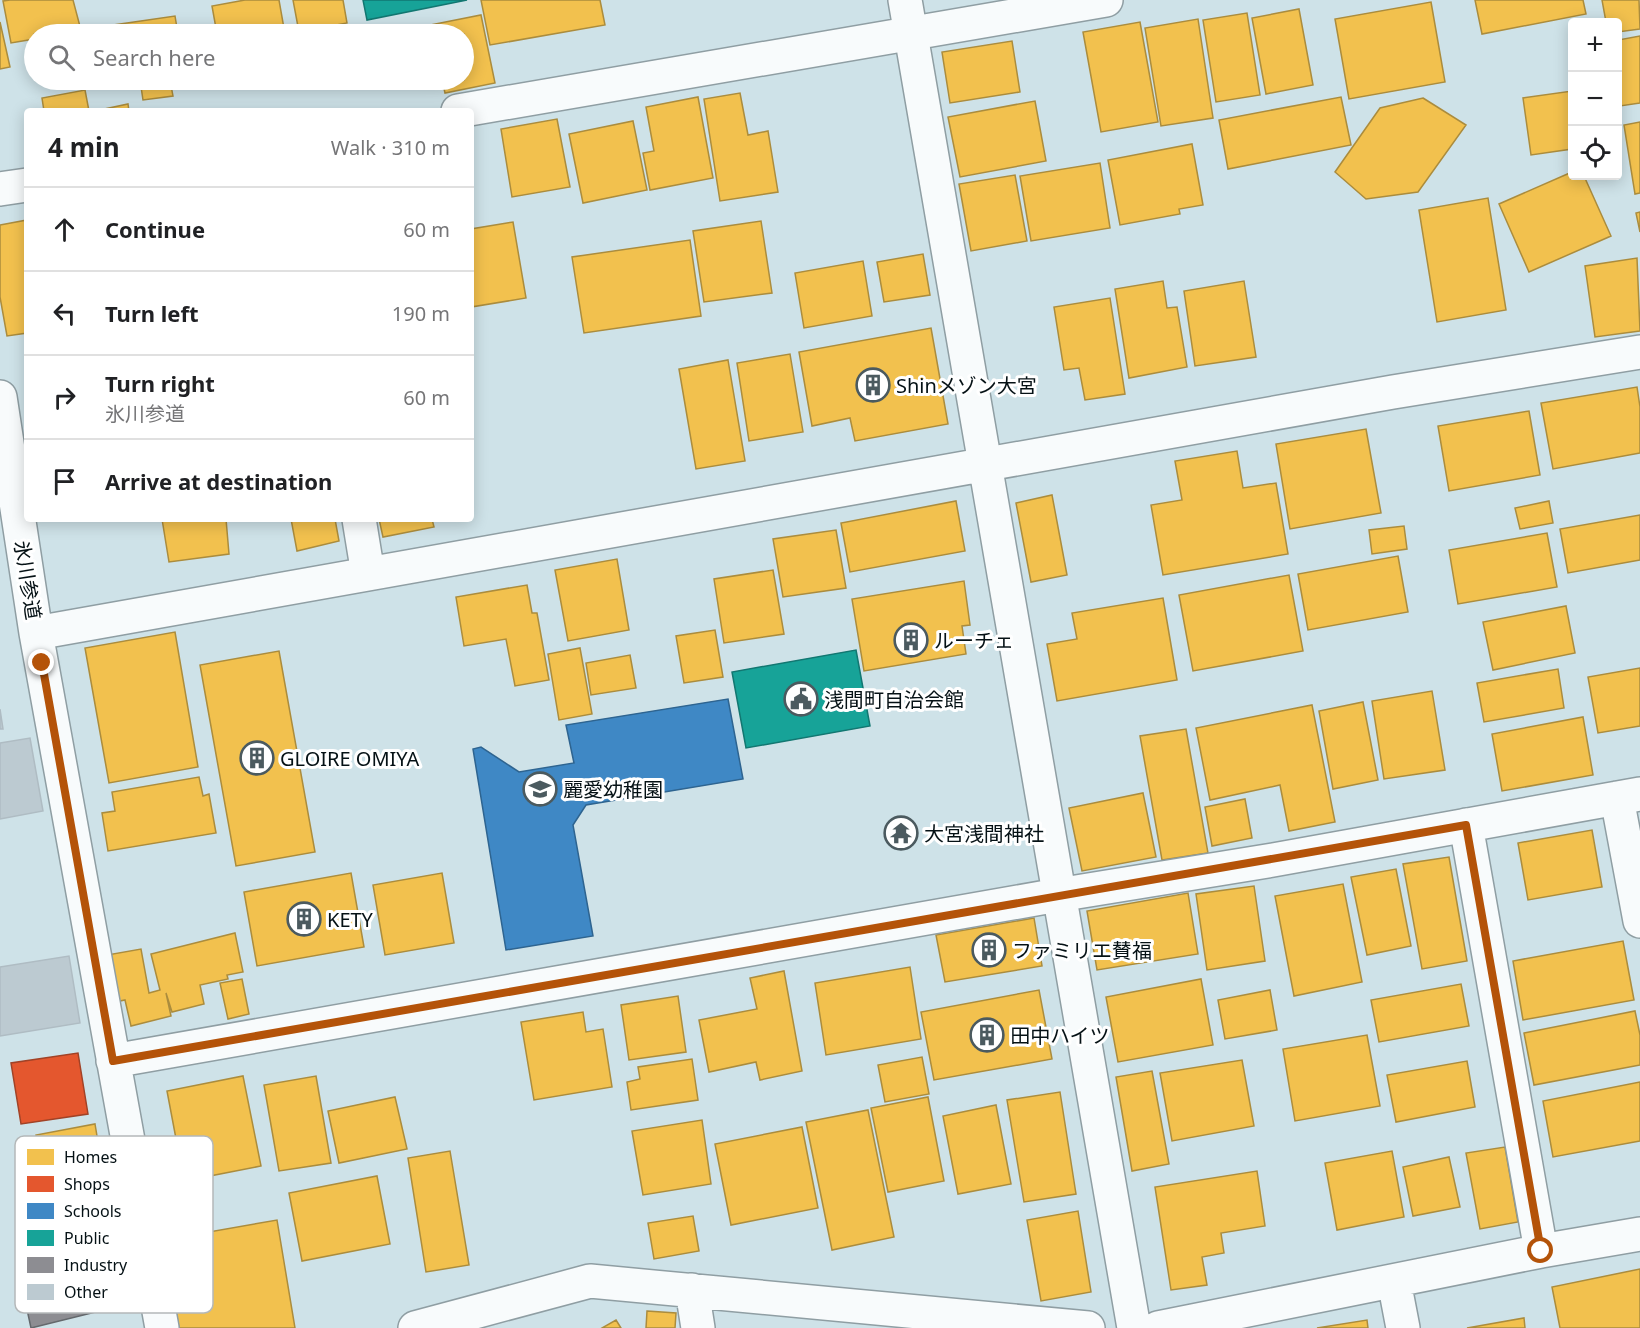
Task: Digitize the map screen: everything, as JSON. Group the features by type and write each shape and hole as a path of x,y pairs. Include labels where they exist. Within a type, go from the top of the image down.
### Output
{"street":[{"path":"905,0 1134,1328"},
{"path":"474,108 1106,0"},
{"path":"0,189 24,185"},
{"path":"36,633 1393,392 1640,352"},
{"name":"氷川参道","path":"0,397 36,633 127,1136"},
{"path":"359,522 368,574"},
{"path":"113,1061 1058,895 1273,860 1628,796 1640,921"},
{"path":"1466,825 1541,1251"},
{"path":"1158,1328 1541,1251 1640,1234"},
{"path":"432,1326 590,1281 1088,1328"},
{"path":"1394,1281 1403,1328"},
{"path":"692,1290 698,1328"},
{"name":"氷川参道","path":"159,1313 162,1328"}],"building: Homes":[{"path":"73,0 79,24 24,24 24,41 11,43 3,1"},
{"path":"245,0 279,0 283,24 215,24 212,6"},
{"path":"293,0 343,0 347,23 298,24"},
{"path":"481,0 600,0 605,25 490,45"},
{"path":"1475,0 1583,0 1586,14 1482,34"},
{"path":"1602,0 1639,0 1640,29 1622,31 1622,18 1605,18"},
{"path":"1431,2 1445,82 1349,99 1335,19"},
{"path":"1299,9 1313,85 1266,94 1252,18"},
{"path":"1247,13 1260,95 1216,102 1203,20"},
{"path":"481,15 495,83 474,87 474,24 435,24"},
{"path":"175,16 176,24 120,24"},
{"path":"1198,19 1213,118 1161,126 1145,28"},
{"path":"0,22 10,67 0,69"},
{"path":"1140,22 1158,122 1101,132 1083,32"},
{"path":"1640,36 1640,103 1622,106 1622,72 1622,39"},
{"path":"1012,41 1020,92 950,103 942,52"},
{"path":"85,90 88,108 44,108 42,98"},
{"path":"142,90 172,90 173,96 143,100"},
{"path":"444,90 460,90 445,93"},
{"path":"1568,92 1568,150 1531,155 1523,98"},
{"path":"740,93 748,135 768,131 778,192 720,201 704,99"},
{"path":"698,97 713,178 650,190 643,153 654,151 646,107"},
{"path":"1341,97 1351,145 1228,169 1219,120"},
{"path":"1423,98 1466,125 1418,192 1366,199 1335,172 1380,108"},
{"path":"1035,101 1046,161 960,177 948,117"},
{"path":"128,104 129,108 109,108"},
{"path":"557,119 570,187 512,197 501,129"},
{"path":"633,121 647,190 583,203 569,134"},
{"path":"1640,122 1640,193 1635,194 1624,125"},
{"path":"1192,144 1203,205 1179,209 1180,214 1120,225 1108,160"},
{"path":"1100,163 1110,228 1031,241 1020,176"},
{"path":"1568,174 1568,180 1586,180 1611,236 1529,272 1499,204"},
{"path":"1015,175 1027,241 971,251 959,184"},
{"path":"1488,198 1506,310 1437,322 1419,210"},
{"path":"1640,212 1640,232 1636,213"},
{"path":"24,221 24,333 7,336 0,297 0,225"},
{"path":"761,221 772,293 704,302 693,231"},
{"path":"513,222 526,298 474,307 474,228"},
{"path":"690,240 701,316 584,333 572,257"},
{"path":"923,254 930,295 884,302 877,262"},
{"path":"1637,258 1640,331 1595,337 1585,266"},
{"path":"863,261 872,316 804,328 795,273"},
{"path":"1163,281 1167,308 1177,307 1187,367 1129,378 1115,289"},
{"path":"1244,281 1256,357 1195,366 1184,291"},
{"path":"1110,298 1125,394 1085,400 1079,368 1064,370 1054,307"},
{"name":"Shinメゾン大宮","path":"931,328 948,424 855,441 850,418 812,426 799,352"},
{"path":"790,354 803,432 749,441 737,363"},
{"path":"728,360 745,461 696,469 679,369"},
{"path":"1637,387 1640,407 1640,453 1553,469 1541,403"},
{"path":"1529,411 1540,475 1449,491 1438,426"},
{"path":"1366,429 1381,513 1290,529 1276,444"},
{"path":"1237,451 1243,488 1276,483 1288,554 1163,575 1151,505 1182,500 1175,461"},
{"path":"1052,495 1067,575 1031,582 1016,503"},
{"path":"956,501 965,551 850,572 841,523"},
{"path":"1549,501 1553,523 1520,529 1515,508"},
{"path":"1640,515 1640,560 1568,573 1560,529"},
{"path":"162,522 226,522 229,554 169,562"},
{"path":"292,522 336,522 339,541 297,551"},
{"path":"380,522 433,522 434,527 383,537"},
{"path":"1404,526 1407,549 1372,554 1369,530"},
{"path":"836,530 846,588 783,597 773,539"},
{"path":"1547,533 1557,587 1458,604 1449,550"},
{"path":"1398,556 1408,612 1308,630 1298,574"},
{"path":"617,559 629,630 568,641 555,570"},
{"path":"773,570 784,634 724,643 714,579"},
{"path":"1289,575 1303,651 1193,671 1179,595"},
{"name":"ルーチェ","path":"964,581 970,625 962,626 966,654 864,671 852,599"},
{"path":"527,585 532,613 537,613 549,680 515,686 506,639 464,646 456,597"},
{"path":"1163,598 1177,680 1057,701 1047,644 1077,639 1072,613"},
{"path":"1566,606 1575,653 1493,670 1483,622"},
{"path":"715,630 723,677 684,683 676,636"},
{"path":"175,632 198,767 109,783 85,648"},
{"path":"580,648 592,714 559,720 548,654"},
{"name":"GLOIRE OMIYA","path":"279,651 315,852 236,866 200,665"},
{"path":"630,655 636,688 591,695 586,663"},
{"path":"1640,668 1640,726 1598,733 1588,677"},
{"path":"1558,669 1564,708 1484,722 1477,683"},
{"path":"1432,691 1445,770 1384,779 1372,701"},
{"path":"1363,702 1378,780 1333,789 1319,711"},
{"path":"1312,705 1335,822 1289,831 1280,785 1210,800 1196,728"},
{"path":"1583,717 1593,775 1502,791 1492,734"},
{"path":"1186,729 1208,853 1162,860 1140,736"},
{"path":"199,777 203,796 209,794 216,833 108,851 102,813 115,811 112,792"},
{"path":"1143,793 1156,857 1082,871 1069,808"},
{"path":"1245,799 1252,838 1212,846 1205,807"},
{"path":"1592,830 1602,887 1528,900 1518,843"},
{"path":"1449,857 1467,961 1422,969 1403,864"},
{"path":"1396,869 1411,946 1367,955 1351,877"},
{"name":"KETY","path":"351,873 364,947 257,966 244,892"},
{"path":"442,873 454,943 385,955 373,885"},
{"path":"1343,884 1362,982 1294,996 1275,896"},
{"path":"1254,886 1265,961 1207,970 1196,894"},
{"path":"1188,893 1198,954 1097,970 1087,911"},
{"name":"ファミリエ賛福","path":"1034,918 1042,966 945,982 936,935"},
{"path":"235,933 243,972 227,975 228,979 200,985 204,1004 172,1012 166,993 171,1016 131,1026 125,1000 115,1002 107,955 141,949 149,993 160,990 151,954"},
{"path":"1623,941 1634,1000 1523,1020 1513,961"},
{"path":"910,967 921,1039 826,1055 815,983"},
{"path":"784,971 802,1071 760,1080 756,1062 709,1072 699,1020 757,1009 750,978"},
{"path":"242,979 249,1014 228,1019 220,983"},
{"path":"1201,979 1213,1045 1118,1062 1106,997"},
{"path":"1461,984 1469,1026 1379,1042 1371,1000"},
{"name":"田中ハイツ","path":"1039,990 1052,1059 934,1080 921,1012"},
{"path":"1270,990 1277,1030 1225,1039 1218,1000"},
{"path":"678,996 686,1052 629,1060 621,1005"},
{"path":"1635,1011 1640,1035 1640,1065 1534,1085 1524,1033"},
{"path":"583,1012 586,1032 603,1029 612,1087 534,1100 521,1022"},
{"path":"1367,1035 1380,1106 1295,1121 1283,1049"},
{"path":"922,1057 929,1094 885,1102 878,1065"},
{"path":"692,1059 698,1100 631,1110 627,1082 640,1079 638,1067"},
{"path":"1242,1060 1254,1126 1172,1141 1160,1073"},
{"path":"1467,1061 1475,1107 1396,1122 1387,1075"},
{"path":"1152,1071 1169,1164 1132,1171 1116,1077"},
{"path":"243,1076 261,1166 213,1175 213,1136 176,1136 167,1091"},
{"path":"316,1076 331,1163 279,1171 264,1085"},
{"path":"1640,1082 1640,1141 1553,1157 1543,1101"},
{"path":"1060,1092 1076,1194 1024,1202 1007,1100"},
{"path":"395,1097 407,1149 339,1163 328,1111"},
{"path":"928,1097 944,1181 888,1192 871,1108"},
{"path":"996,1105 1011,1184 958,1194 943,1116"},
{"path":"868,1110 894,1237 832,1250 806,1122"},
{"path":"702,1120 711,1184 643,1195 632,1131"},
{"path":"95,1124 97,1136 36,1136"},
{"path":"802,1127 818,1208 731,1225 715,1144"},
{"path":"1505,1147 1518,1222 1480,1229 1466,1153"},
{"path":"450,1151 469,1265 426,1272 408,1158"},
{"path":"1392,1151 1404,1217 1337,1230 1325,1163"},
{"path":"1449,1157 1460,1207 1413,1216 1403,1167"},
{"path":"1257,1171 1265,1226 1221,1233 1224,1253 1202,1257 1207,1285 1171,1290 1155,1187"},
{"path":"377,1176 390,1244 302,1261 289,1193"},
{"path":"1078,1211 1091,1292 1041,1301 1027,1220"},
{"path":"693,1216 699,1251 654,1259 648,1223"},
{"path":"277,1220 295,1328 179,1328 176,1313 213,1313 213,1231"},
{"path":"1640,1269 1640,1328 1560,1328 1552,1287"},
{"path":"647,1311 676,1313 675,1328 646,1328"},
{"path":"1524,1318 1525,1328 1467,1328"},
{"path":"616,1320 621,1328 602,1328"},
{"path":"1367,1320 1368,1328 1317,1328"}],"building: Shops":[{"path":"78,1053 88,1114 21,1124 11,1063"}],"building: Schools":[{"path":"728,699 743,779 586,805 573,825 593,936 506,950 473,749 481,747 519,772 574,763 566,725"}],"building: Public":[{"path":"363,0 467,0 367,20"},
{"name":"浅間町自治会館","path":"856,650 870,726 746,748 732,672"}],"building: Industry":[{"path":"28,1313 92,1313 31,1328"}],"building: Other":[{"path":"0,709 3,729 0,729"},
{"path":"30,738 43,811 0,819 0,743"},
{"path":"69,956 80,1023 0,1036 0,967"}],"place":[{"name":"Shinメゾン大宮","path":"873,385"},
{"name":"ルーチェ","path":"911,640"},
{"name":"浅間町自治会館","path":"801,699"},
{"name":"GLOIRE OMIYA","path":"257,758"},
{"name":"麗愛幼稚園","path":"540,789"},
{"name":"大宮浅間神社","path":"901,833"},
{"name":"KETY","path":"304,919"},
{"name":"ファミリエ賛福","path":"989,950"},
{"name":"田中ハイツ","path":"987,1035"}],"route":[{"path":"42,663 113,1061 1466,825 1541,1251"}]}
